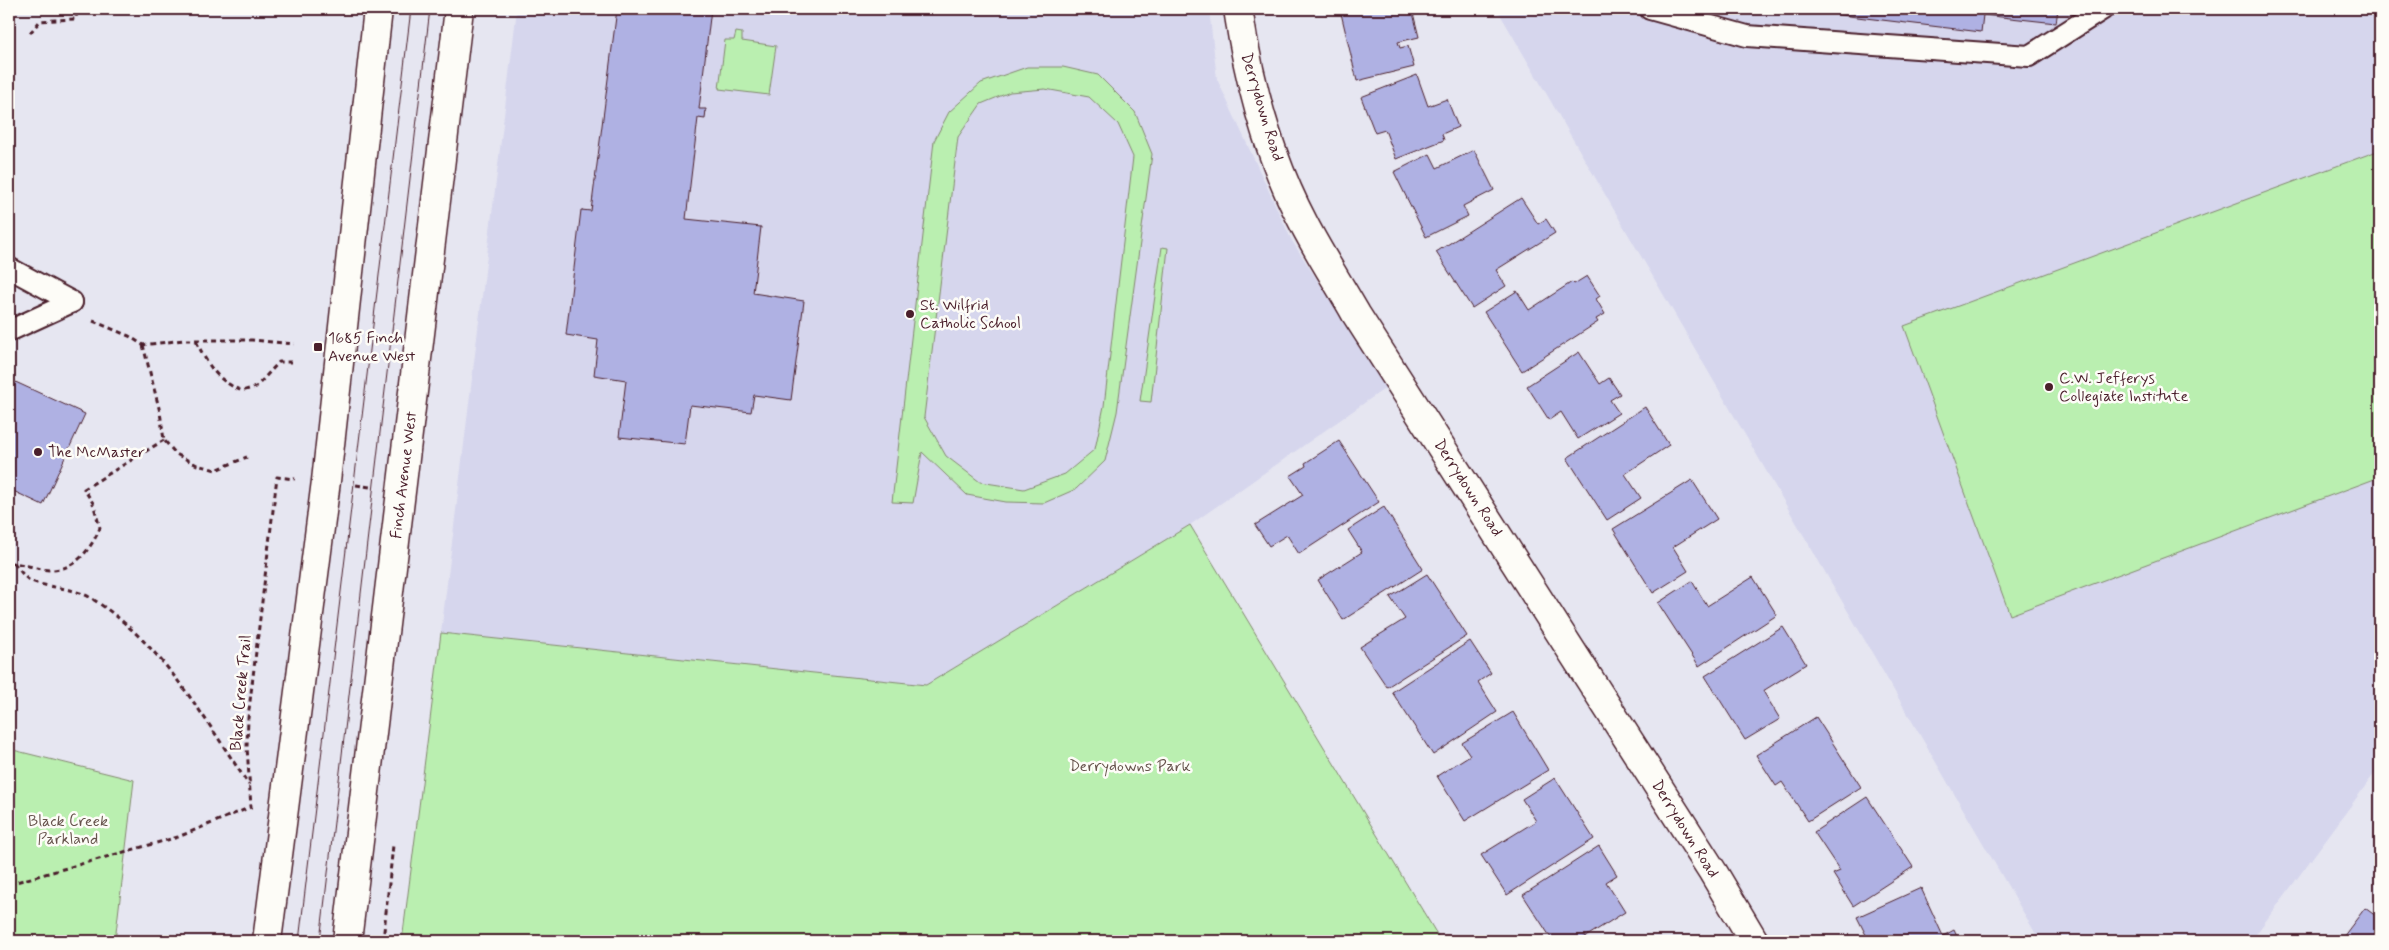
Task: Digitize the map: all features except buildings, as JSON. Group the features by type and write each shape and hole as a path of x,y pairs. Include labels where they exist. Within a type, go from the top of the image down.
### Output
{"main road":[{"path":"267,941 326,481 378,9"},
{"name":"Finch Avenue West","path":"347,941 459,9"},
{"name":"Derrydown Road","path":"1238,9 1244,51 1268,141 1303,223 1356,314 1708,864 1754,941"}],"lane":[{"path":"1650,9 1747,36 2029,56 2103,9"},
{"path":"9,268 72,302"},
{"path":"9,331 72,302"}],"path":[{"path":"30,33 40,21 76,18 77,9"},
{"path":"72,302 88,319 129,336 143,345 196,341 252,340 294,344"},
{"path":"196,341 210,368 227,384 242,391 256,387 279,362 292,362"},
{"path":"143,345 156,393 164,440 176,454 197,465 216,470 247,457"},
{"path":"9,563 52,570 71,565 92,547 100,528 93,503 84,489 164,440"},
{"name":"Black Creek Trail","path":"9,884 178,838 251,807 246,747 248,718 277,477"},
{"path":"14,563 29,580 86,595 120,618 168,667 206,718 249,785"}],"shaded area":[{"name":"St. Wilfrid Catholic School","path":"517,9 1209,9 1217,79 1292,241 1387,387 1190,525 926,685 441,633"},
{"name":"C.W. Jefferys Collegiate Institute","path":"1497,9 2380,9 2380,766 2251,941 2040,941"}],"green space":[{"path":"736,32 742,33 742,41 776,46 769,95 719,89 725,40 734,40"},
{"path":"1027,67 1063,67 1098,75 1135,112 1152,154 1117,412 1105,461 1076,489 1044,503 1006,502 967,495 922,452 913,503 892,502 934,141 949,112 981,83","holes":["1045,89 1089,97 1118,124 1133,157 1104,406 1095,449 1065,474 1024,489 980,482 946,456 924,417 958,137 981,104 1010,92"]},
{"path":"2380,150 2380,477 2010,615 1904,326"},
{"path":"1162,247 1168,248 1151,402 1140,401"},
{"name":"Derrydowns Park","path":"1190,525 1441,941 402,941 441,633 926,685"},
{"name":"Black Creek Parkland","path":"9,749 134,780 115,941 9,941"}],"tram line":[{"path":"299,941 411,9"},
{"path":"320,941 430,9"}],"place":[{"name":"St. Wilfrid Catholic School","path":"910,314"},
{"name":"1685 Finch Avenue West","path":"318,347"},
{"name":"C.W. Jefferys Collegiate Institute","path":"2049,387"},
{"name":"The McMaster","path":"38,452"}]}
